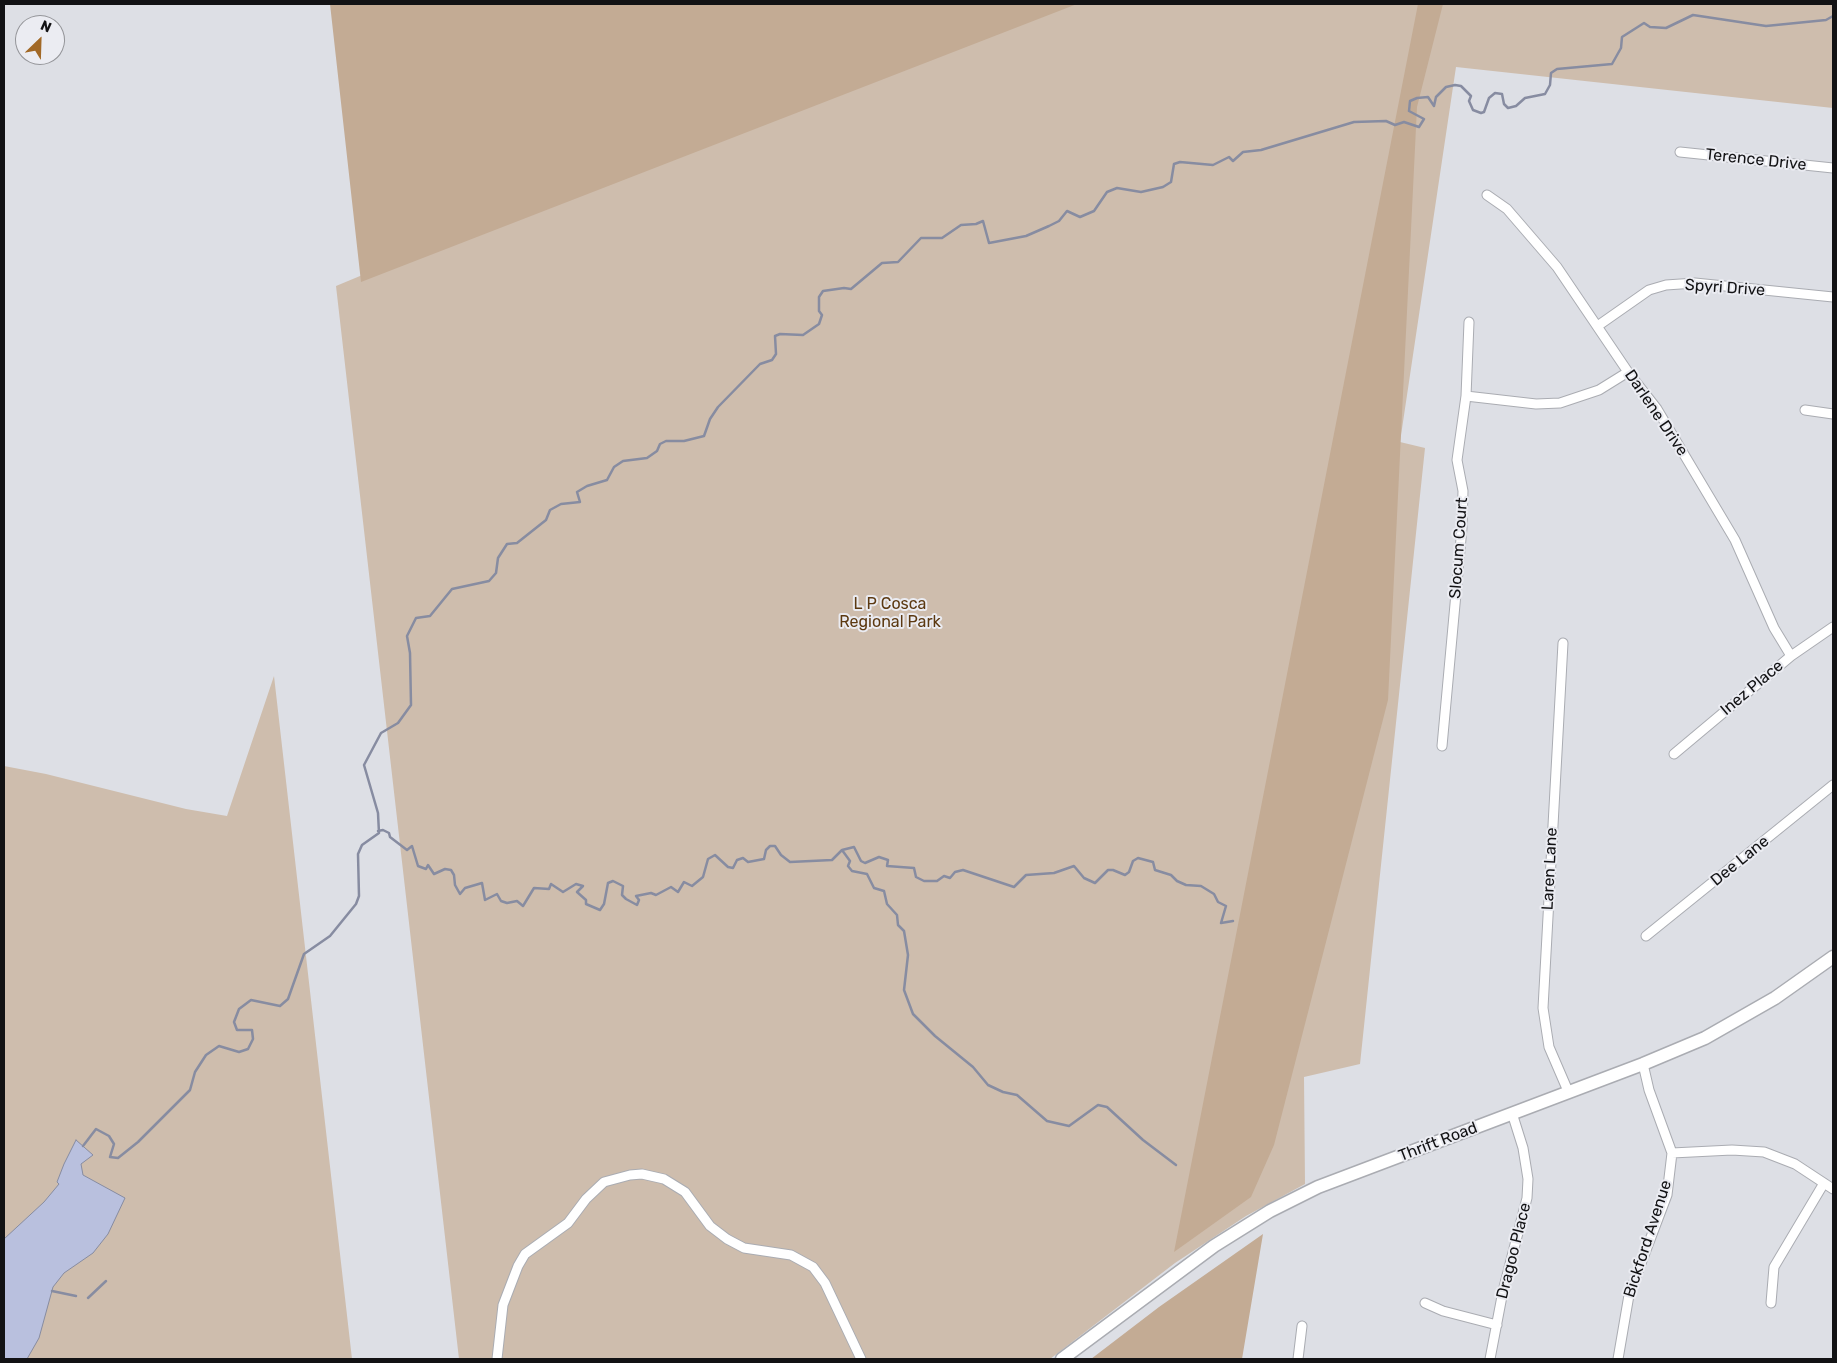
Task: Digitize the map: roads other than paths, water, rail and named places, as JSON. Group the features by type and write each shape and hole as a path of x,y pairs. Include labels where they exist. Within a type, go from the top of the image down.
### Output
{"street":[{"name":"Terence Drive","path":"1680,152 1833,168"},
{"name":"Darlene Drive","path":"1487,195 1507,209 1538,243 1598,325 1628,372 1657,409 1735,540 1774,628 1791,656"},
{"name":"Spyri Drive","path":"1598,325 1649,290 1666,285 1695,283 1833,297"},
{"name":"Slocum Court","path":"1442,746 1462,528 1463,491 1457,460 1466,396 1469,322"},
{"path":"1466,396 1536,404 1560,403 1599,390 1628,372"},
{"path":"1805,410 1833,414"},
{"name":"Inez Place","path":"1674,754 1791,656 1833,627"},
{"name":"Laren Lane","path":"1563,644 1543,1008 1549,1047 1568,1091"},
{"name":"Dee Lane","path":"1646,936 1833,785"},
{"name":"Thrift Road","path":"1062,1359 1214,1246 1270,1211 1318,1187 1643,1064 1739,1020 1776,998 1833,957"},
{"name":"Bickford Avenue","path":"1618,1359 1627,1303 1667,1195 1672,1153 1649,1090 1643,1064"},
{"name":"Dragoo Place","path":"1490,1359 1528,1193 1523,1148 1512,1114"},
{"path":"1672,1153 1732,1150 1764,1152 1795,1164 1833,1189"},
{"path":"497,1359 503,1305 518,1266 525,1254 568,1223 586,1199 604,1182 630,1174 642,1174 652,1175 676,1185 685,1192 710,1226 727,1239 744,1248 791,1255 813,1268 825,1283 861,1359"},
{"path":"1771,1304 1774,1267 1824,1183"},
{"path":"1425,1303 1443,1311 1497,1325"},
{"path":"1298,1359 1302,1326"}],"water":[{"path":"76,1140 93,1155 81,1164 83,1175 125,1198 108,1234 93,1253 64,1273 53,1287 39,1338 27,1359 4,1359 4,1239 44,1202 59,1184 57,1182"}],"waterway":[{"path":"83,1146 96,1129 109,1136 114,1144 110,1157 118,1158 138,1142 190,1090 195,1072 206,1055 219,1046 239,1052 248,1049 253,1039 252,1030 237,1030 234,1022 239,1009 251,1000 280,1006 288,999 304,954 330,936 356,904 359,896 358,854 362,845 379,833 378,813 364,765 381,733 398,723 411,705 410,653 407,636 416,618 430,616 452,589 489,581 496,573 498,558 507,544 517,543 546,520 550,510 561,504 580,502 577,492 587,486 607,480 614,467 623,461 647,458 657,451 660,444 666,441 684,441 704,436 710,419 718,407 760,364 772,360 776,354 775,336 780,334 803,335 819,324 822,315 819,311 819,297 823,291 851,289 882,263 898,262 921,238 942,238 961,225 976,224 983,221 989,243 1026,236 1059,221 1067,211 1080,217 1094,211 1107,192 1117,188 1141,192 1163,187 1171,182 1174,164 1180,162 1213,165 1229,157 1233,161 1243,152 1261,150 1354,122 1386,121 1395,125 1404,122 1419,127 1424,119 1409,111 1410,101 1428,97 1434,106 1436,97 1446,87 1461,86 1471,96 1469,101 1473,110 1481,113 1484,112 1489,98 1495,93 1502,94 1504,104 1508,108 1516,106 1525,98 1545,94 1550,85 1551,73 1557,69 1612,64 1621,48 1622,37 1644,23 1650,27 1666,28 1693,15 1766,26 1826,20 1833,16"},
{"path":"378,831 383,830 389,833 390,837 407,850 412,846 418,866 426,869 428,865 434,874 445,869 451,870 454,875 455,885 460,894 465,888 482,883 485,900 497,894 501,901 507,903 517,901 523,906 534,888 549,889 551,884 563,892 576,884 583,886 577,892 586,900 586,904 600,910 604,904 608,883 613,881 623,886 622,895 637,905 639,900 636,896 651,893 656,895 671,887 678,892 684,882 692,886 703,877 708,859 715,855 728,867 733,868 737,860 743,858 748,862 764,859 766,850 770,846 775,846 781,855 790,862 832,860 842,850 854,847 861,861 865,863 879,857 888,860 887,866 914,868 916,877 924,881 937,881 944,876 950,878 955,872 963,870 1014,887 1026,875 1054,873 1074,866 1084,878 1095,883 1108,870 1125,875 1129,872 1133,861 1138,858 1153,862 1155,870 1171,875 1177,881 1186,885 1201,886 1214,894 1218,902 1226,906 1221,923 1233,921"},
{"path":"842,850 850,861 848,866 852,871 867,874 874,888 884,891 887,904 897,915 898,925 904,931 908,955 904,990 913,1014 935,1036 973,1067 988,1085 1003,1092 1017,1095 1047,1121 1069,1126 1098,1105 1107,1107 1143,1140 1176,1165"},
{"path":"88,1298 106,1281"},
{"path":"52,1291 76,1296"}],"park label":[{"name":"L P Cosca Regional Park","path":"890,613"}]}
